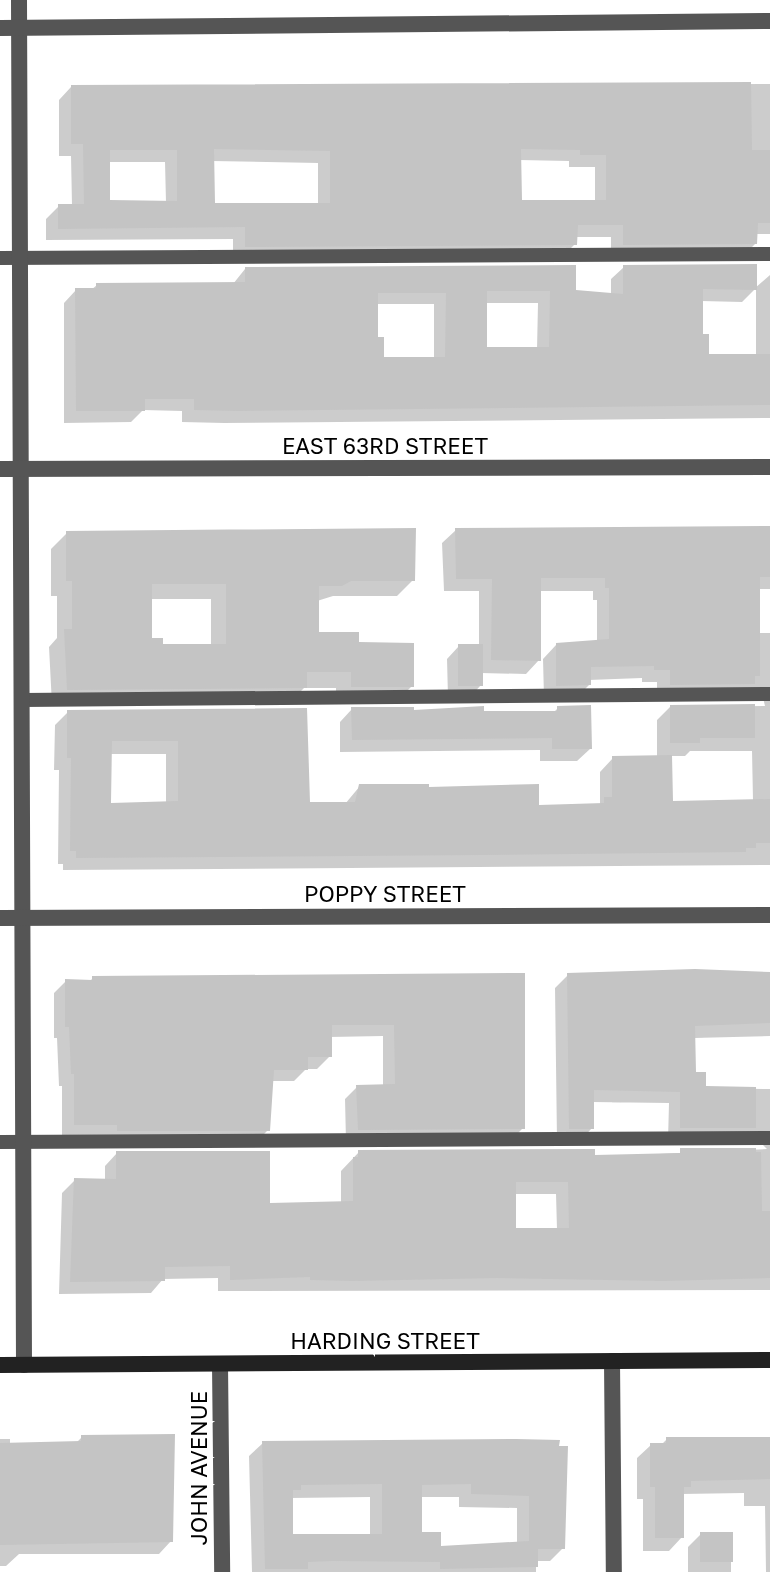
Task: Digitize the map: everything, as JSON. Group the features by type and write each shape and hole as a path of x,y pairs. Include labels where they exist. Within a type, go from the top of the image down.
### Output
{"street":[{"path":"19,0 24,1365"},
{"path":"0,28 770,21"},
{"name":"EAST 63RD STREET","path":"0,469 770,467"},
{"name":"POPPY STREET","path":"0,918 770,915"},
{"name":"HARDING STREET","path":"0,1365 770,1360"},
{"path":"612,1361 614,1572"},
{"name":"JOHN AVENUE","path":"220,1364 222,1572"}],"lane":[{"path":"0,258 770,254"},
{"path":"22,700 770,694"},
{"path":"0,1142 770,1138"}],"building":[{"path":"751,82 752,150 770,150 770,223 758,223 757,244 623,245 623,225 578,225 577,245 245,247 245,227 58,229 58,204 84,204 83,144 71,144 71,85","holes":["214,149 330,151 330,203 215,203","521,149 580,150 580,155 606,155 606,200 522,200","110,150 177,150 177,201 110,200"]},
{"path":"757,264 757,290 703,289 703,334 709,334 709,354 770,354 770,405 238,411 194,410 194,399 145,399 145,411 76,411 75,288 96,288 96,283 245,282 245,267 576,265 576,290 623,294 623,265","holes":["487,291 550,291 549,347 487,347","378,293 446,293 445,357 384,357 384,337 378,337"]},
{"path":"770,526 770,577 760,577 760,676 755,676 755,684 670,685 670,670 654,670 654,666 591,667 591,685 556,686 556,643 609,639 609,588 605,588 605,578 541,578 541,661 491,660 492,579 456,579 455,528"},
{"path":"416,528 415,581 351,581 342,586 319,586 319,632 359,632 359,642 414,643 414,687 351,687 351,672 307,672 307,688 67,690 64,629 72,629 72,581 66,581 66,531","holes":["152,584 226,584 226,644 163,644 163,638 152,638"]},
{"path":"458,644 483,644 483,686 458,686"},
{"path":"755,704 755,738 700,738 700,743 670,743 670,705"},
{"path":"591,705 592,749 552,749 552,738 352,740 351,707 414,707 414,710 484,706 484,711 557,711 557,706"},
{"path":"307,708 310,802 355,802 359,784 429,784 429,787 539,784 539,805 604,803 604,797 612,797 612,756 672,755 673,801 770,799 770,843 756,843 756,848 746,848 746,852 76,858 76,851 70,851 71,758 67,758 67,710","holes":["112,741 178,741 178,801 111,803"]},
{"path":"695,969 770,972 770,1023 695,1026 696,1072 706,1072 706,1086 756,1087 756,1128 680,1128 680,1092 594,1090 594,1129 569,1129 567,973"},
{"path":"525,973 525,1129 358,1130 356,1085 395,1084 394,1025 332,1025 332,1057 308,1057 308,1070 274,1070 270,1131 117,1131 117,1125 74,1125 74,1074 71,1074 69,1027 65,1027 65,979 92,980 92,976"},
{"path":"680,1148 756,1148 756,1152 761,1152 762,1211 770,1211 770,1278 353,1281 310,1280 310,1277 230,1280 230,1266 165,1267 165,1281 70,1282 74,1178 116,1179 116,1151 270,1151 270,1203 353,1201 353,1157 358,1157 358,1150 595,1149 595,1155 680,1153","holes":["516,1182 568,1182 569,1228 516,1228"]},
{"path":"175,1434 173,1542 0,1545 0,1443 81,1441 81,1435"},
{"path":"666,1437 770,1437 770,1479 691,1481 691,1487 684,1487 684,1538 655,1538 655,1487 650,1487 650,1443 666,1443"},
{"path":"560,1440 559,1446 568,1446 565,1549 538,1549 538,1567 440,1569 440,1562 333,1561 308,1562 308,1569 265,1569 262,1441","holes":["382,1484 382,1534 293,1534 293,1490 301,1490 301,1485","471,1484 471,1494 529,1496 529,1541 441,1546 441,1532 422,1532 422,1485"]},
{"path":"700,1532 733,1532 733,1562 700,1562"}]}
